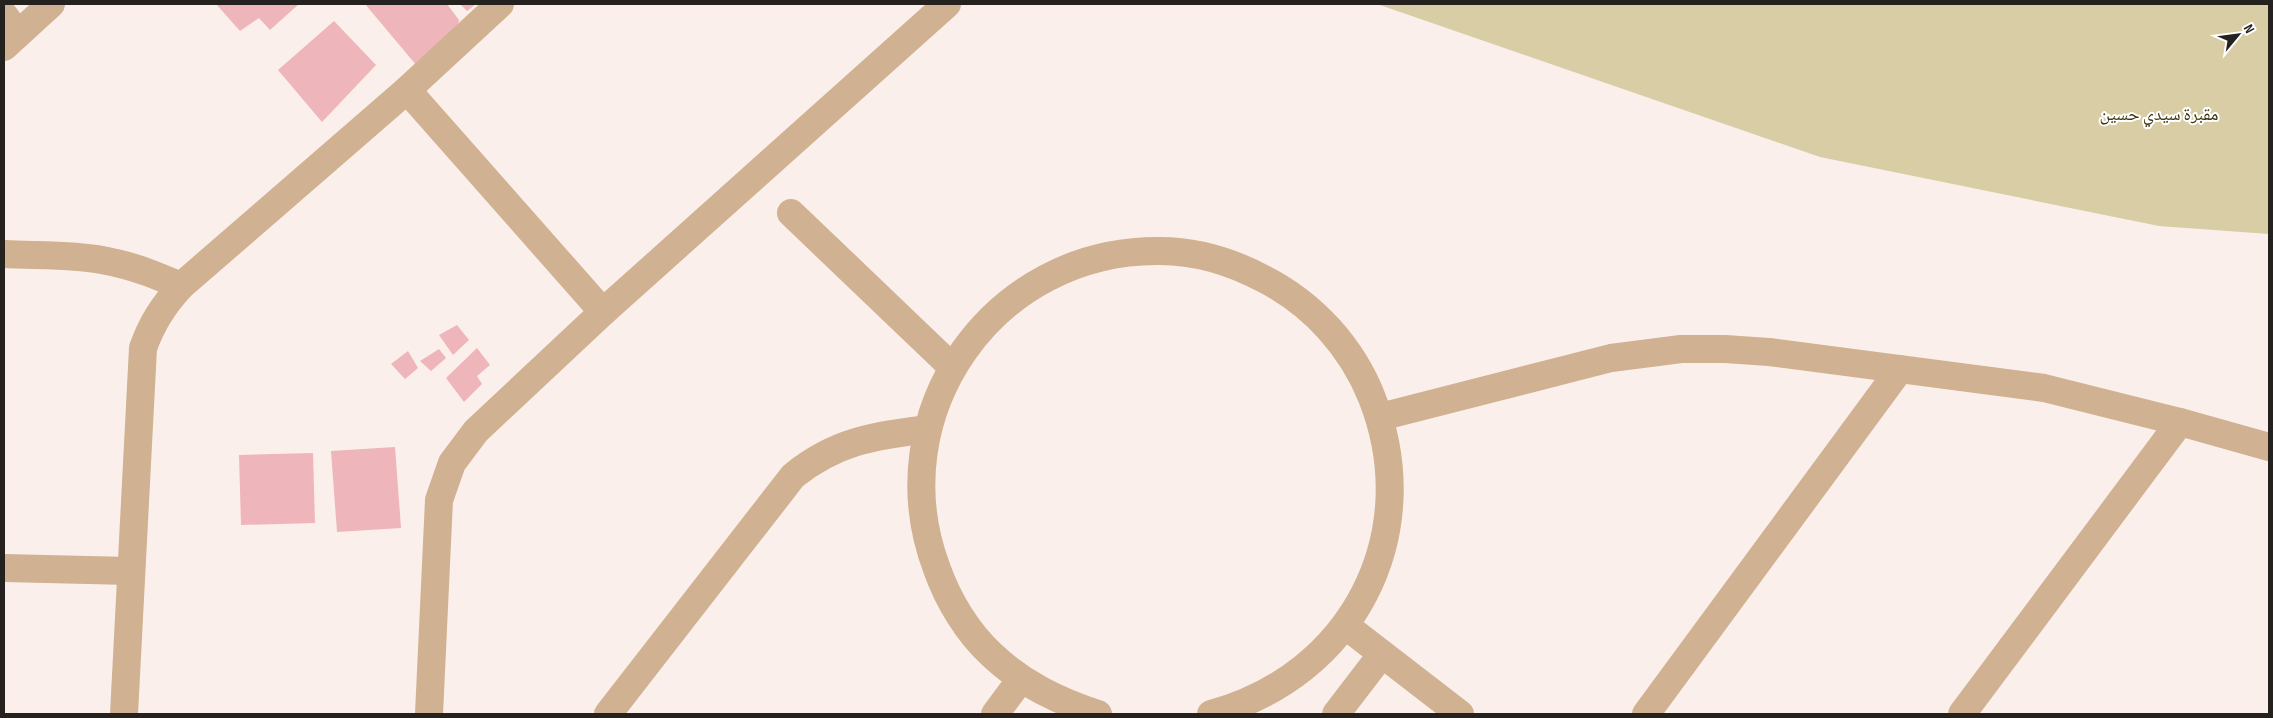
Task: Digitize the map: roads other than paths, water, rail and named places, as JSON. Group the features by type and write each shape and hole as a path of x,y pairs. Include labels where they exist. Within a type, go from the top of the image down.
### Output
{"street":[{"path":"7,30 51,4"},
{"path":"124,714 143,348 150,326 162,306 181,286 407,90 500,4"},
{"path":"429,714 436,520 444,481 452,463 476,431 603,312 947,4"},
{"path":"407,90 603,312"},
{"path":"791,213 952,367"},
{"path":"1098,714 1061,702 1021,679 990,653 964,622 943,587 929,549 921,510 921,469 927,429 937,397 952,367 976,333 1006,304 1040,280 1078,263 1119,253 1161,250 1202,256 1242,268 1280,287 1313,312 1342,343 1364,378 1380,417 1388,453 1391,489 1387,526 1379,561 1365,594 1346,626 1316,659 1279,687 1239,707 1211,714"},
{"path":"4,254 114,262 148,272 181,286"},
{"path":"1380,417 1610,358 1681,349 1725,349 1769,352 2044,388 2180,422 2269,447"},
{"path":"1646,714 1900,369"},
{"path":"1962,714 2180,422"},
{"path":"608,714 793,476 824,454 854,441 927,429"},
{"path":"4,568 130,571"},
{"path":"1346,626 1460,714"},
{"path":"1336,714 1382,654"},
{"path":"995,714 1021,679"}],"park label":[{"name":"مقبرة سيدي حسين","path":"2159,114"}]}
